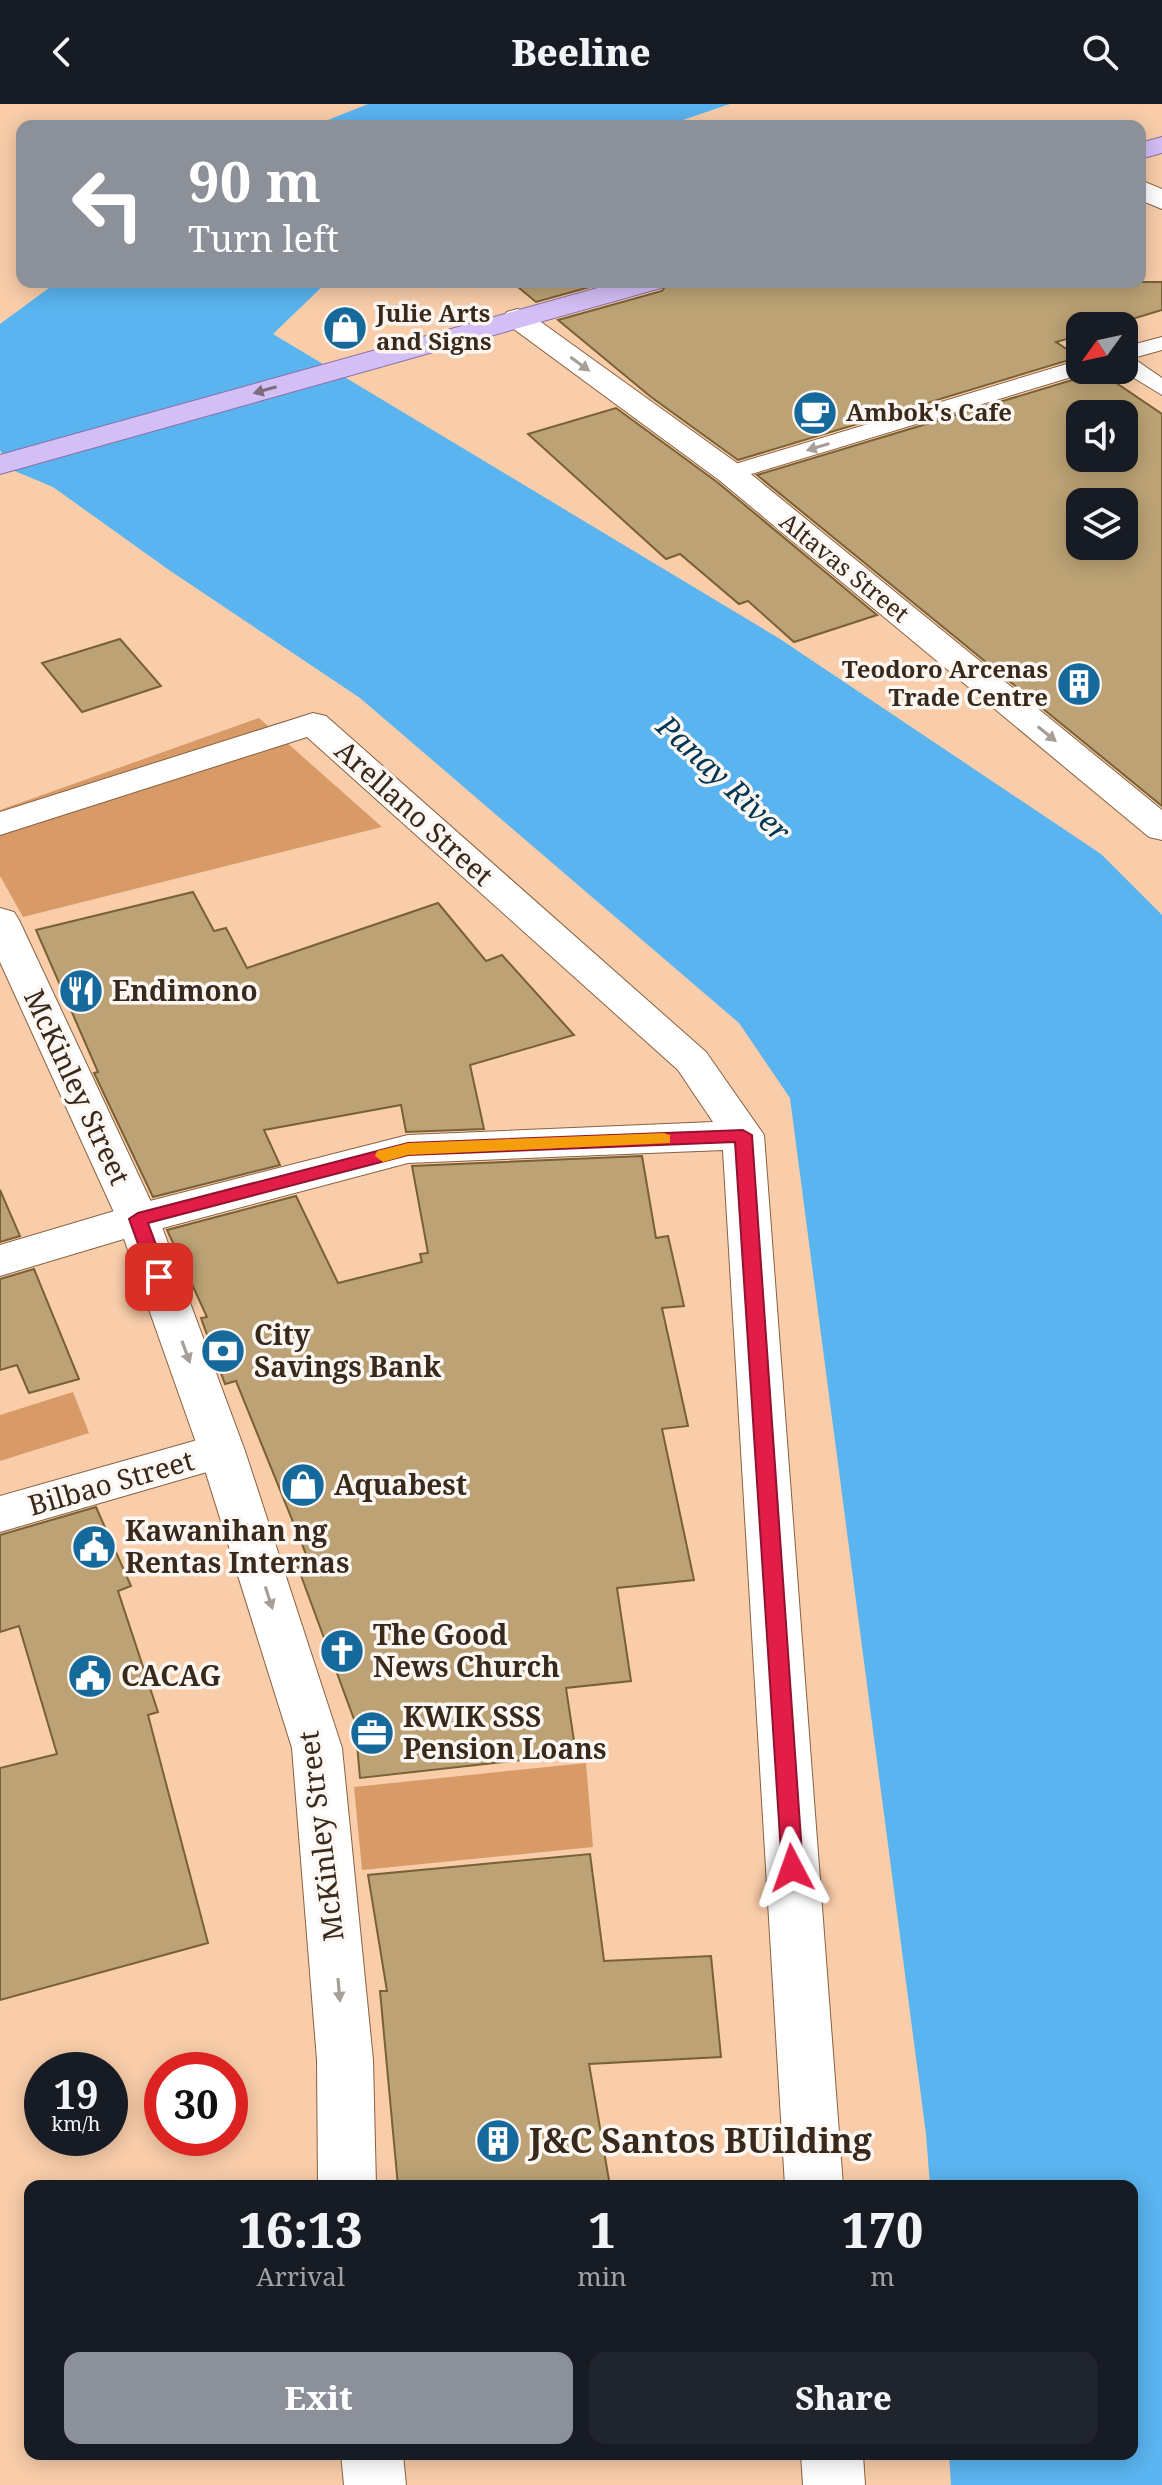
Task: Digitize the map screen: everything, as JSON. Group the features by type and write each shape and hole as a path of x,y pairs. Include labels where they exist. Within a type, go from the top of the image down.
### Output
{"main road":[{"path":"0,465 629,288"}],"street":[{"name":"Altavas Street","path":"517,318 730,473 1162,829"},
{"name":"Arellano Street","path":"0,824 313,724 692,1061 743,1135"},
{"name":"McKinley Street","path":"0,920 138,1219 222,1451 317,1748 345,2060 347,2180"},
{"path":"0,1261 138,1219 408,1149 743,1135 814,2180"},
{"name":"Bilbao Street","path":"0,1514 222,1451"},
{"path":"373,2460 375,2485"},
{"path":"832,2460 834,2485"}],"lane":[{"path":"1138,350 1162,343"},
{"path":"730,473 1066,371"},
{"path":"1138,372 1162,388"}],"shaded area":[{"path":"259,718 382,827 23,917 0,876 0,810"},
{"path":"73,1392 89,1433 0,1461 0,1415"},
{"path":"586,1763 593,1847 362,1870 354,1787"}],"water":[{"path":"368,104 730,104 683,120 328,120"},
{"name":"Panay River","path":"49,288 321,288 273,334 780,639 1101,854 1162,915 1162,2485 951,2485 949,2460 1138,2460 1138,2180 930,2180 790,1098 739,1023 360,698 169,570 53,487 10,469 0,450 0,324"}],"building":[{"path":"1146,282 1162,282 1162,310 1138,317 1138,312 1066,312 1066,339 1056,342 1066,349 1066,361 738,460 651,397 558,320 664,288 1146,288"},
{"path":"519,288 586,288 536,302"},
{"name":"Teodoro Arcenas Trade Centre","path":"1066,382 1118,384 1162,414 1162,806 757,475"},
{"path":"616,408 717,482 877,615 794,642 748,601 739,604 680,554 666,559 528,434"},
{"path":"120,639 161,686 82,712 42,663"},
{"path":"193,892 214,931 226,928 247,968 438,903 486,961 502,955 574,1035 470,1065 484,1129 406,1132 401,1105 264,1130 280,1165 153,1197 94,1073 98,1072 36,930"},
{"path":"642,1156 656,1238 668,1236 684,1306 662,1308 688,1426 662,1429 694,1580 617,1588 631,1681 566,1688 576,1754 360,1778 355,1722 296,1562 308,1559 236,1381 225,1384 201,1318 207,1317 167,1230 296,1196 338,1283 422,1262 420,1254 428,1253 412,1166"},
{"path":"0,1190 20,1236 0,1242"},
{"path":"34,1269 79,1379 29,1393 17,1365 0,1370 0,1279"},
{"path":"96,1507 131,1586 118,1591 158,1712 148,1715 208,1943 0,2000 0,1768 57,1754 19,1626 0,1632 0,1535"},
{"path":"590,1854 604,1961 711,1956 721,2057 589,2064 609,2180 397,2180 380,1991 387,1991 368,1875"}],"slow traffic":[{"path":"383,1156 408,1149 664,1139"}],"place":[{"name":"Julie Arts and Signs","path":"345,328"},
{"name":"Ambok's Cafe","path":"815,413"},
{"name":"Teodoro Arcenas Trade Centre","path":"1079,684"},
{"name":"Endimono","path":"81,991"},
{"name":"City Savings Bank","path":"223,1351"},
{"name":"Aquabest","path":"303,1485"},
{"name":"Kawanihan ng Rentas Internas","path":"94,1547"},
{"name":"The Good News Church","path":"342,1651"},
{"name":"CACAG","path":"90,1676"},
{"name":"KWIK SSS Pension Loans","path":"372,1733"},
{"name":"J&C Santos BUilding","path":"498,2141"}],"route":[{"path":"159,1277 138,1219 408,1149 743,1135 792,1868"}]}
